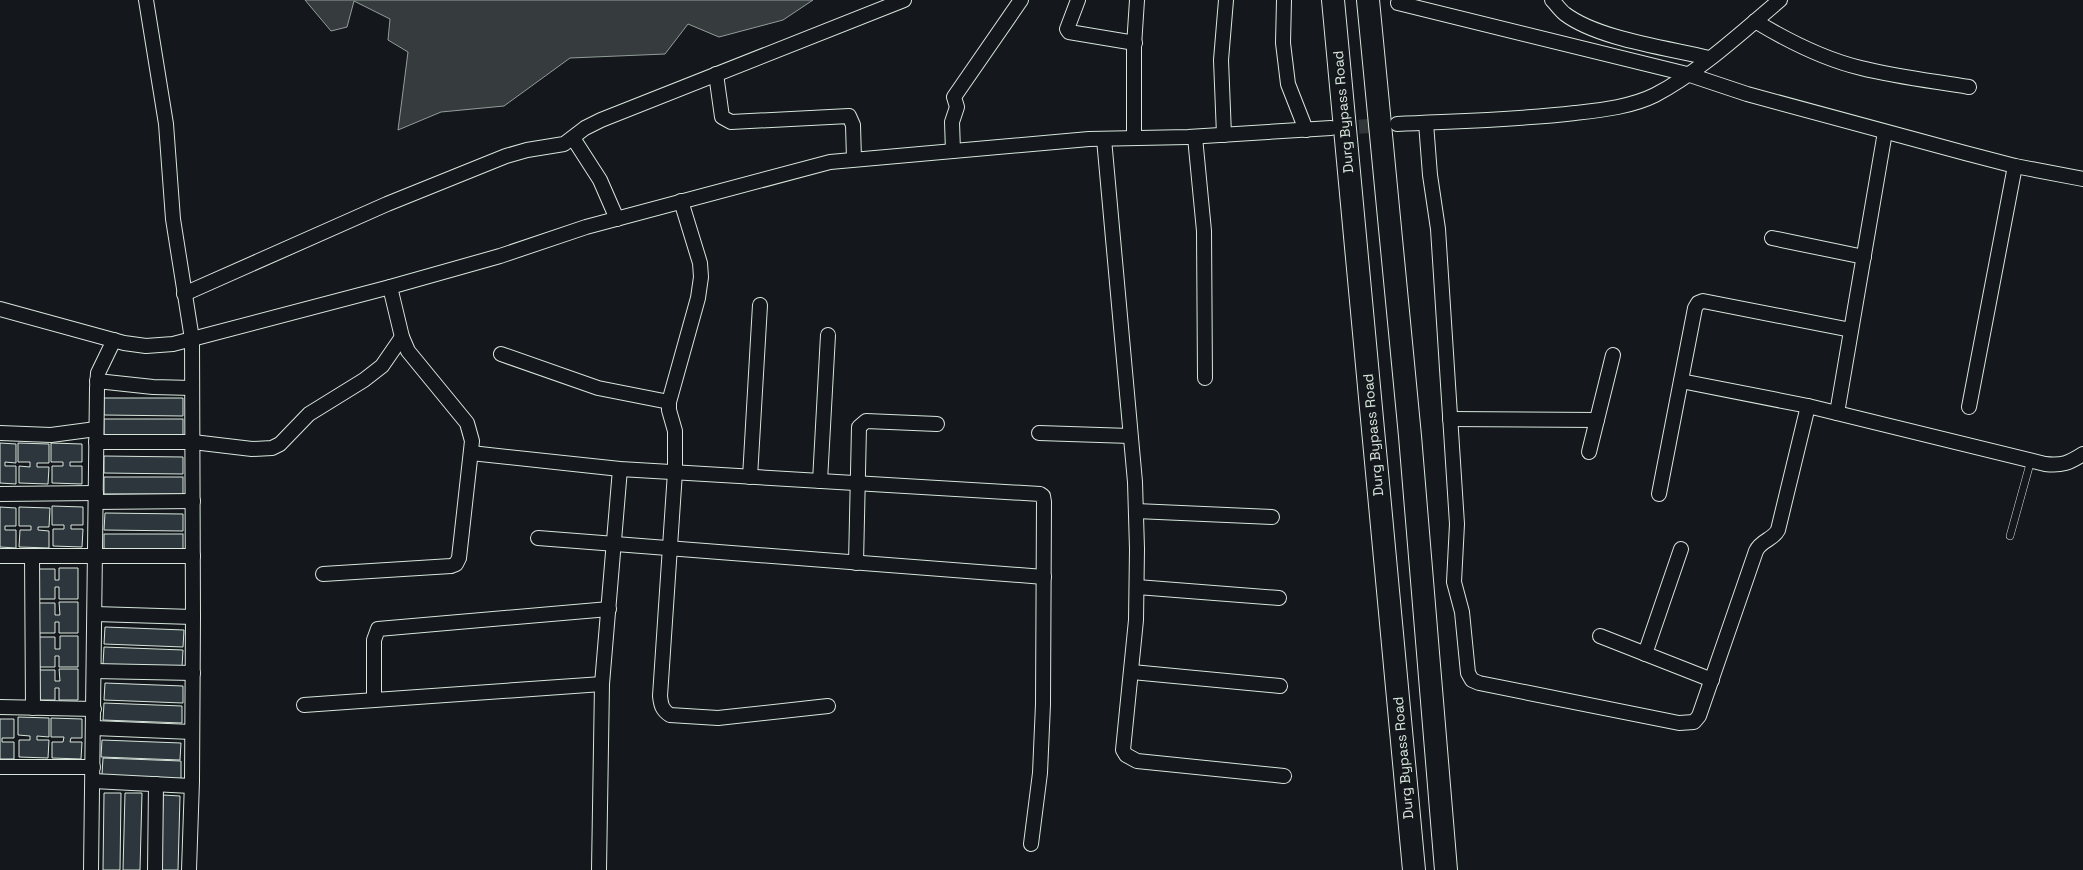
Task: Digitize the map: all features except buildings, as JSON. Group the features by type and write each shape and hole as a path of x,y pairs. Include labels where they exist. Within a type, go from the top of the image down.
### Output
{"highway":[{"name":"Durg Bypass Road","path":"1333,0 1414,870"},
{"path":"1368,0 1410,436 1446,870"}],"street":[{"path":"146,0 166,124 173,219 192,340 193,673 189,870"},
{"path":"184,294 288,247 492,162 527,150 555,146 573,138 585,128 601,120 904,0"},
{"path":"953,151 952,122 957,107 954,97 1021,0"},
{"path":"1078,0 1069,23 1069,32 1135,43"},
{"path":"1134,138 1137,0"},
{"path":"1224,135 1221,60 1226,0"},
{"path":"1284,0 1284,43 1288,84 1306,130"},
{"path":"1552,0 1564,13 1584,25 1621,37 1706,60"},
{"path":"1397,124 1541,117 1601,110 1633,103 1654,96 1687,74 1780,0"},
{"path":"1398,3 1687,74 1747,94 2015,166 2083,179"},
{"path":"1755,21 1778,35 1810,51 1860,68 1969,87"},
{"path":"716,74 722,117 726,121 849,116 854,125 854,160"},
{"path":"1426,122 1430,175 1438,229 1457,524 1454,582 1462,612 1468,674 1472,680 1478,683 1688,724 1694,722 1699,716 1758,546 1775,536 1778,530 1808,406"},
{"path":"0,309 114,340 146,346 172,344 390,287 500,256 617,218 830,162 1104,139 1195,137 1331,128"},
{"path":"1836,413 1886,132"},
{"path":"1195,137 1204,231 1205,378"},
{"path":"573,138 600,180 617,218"},
{"path":"1104,139 1136,511 1138,587 1132,672 1123,743 1124,750 1131,759 1284,776"},
{"path":"1969,406 2015,166"},
{"path":"681,201 700,263 701,277 698,298 669,402 675,432 675,472 660,696 664,711 679,717 718,718 828,706"},
{"path":"1772,238 1864,257"},
{"path":"323,574 451,566 456,564 459,558 472,441 467,423 413,360 402,337 390,287"},
{"path":"1659,494 1695,308 1698,303 1703,301 1851,330"},
{"path":"750,476 760,305"},
{"path":"820,481 828,335"},
{"path":"0,434 96,436 193,442 252,449 272,448 280,444 309,414 364,380 382,366 402,337"},
{"path":"91,870 94,728 97,381 100,368 114,340"},
{"path":"502,354 598,388 669,402"},
{"path":"1589,452 1613,355"},
{"path":"97,381 153,387 192,388"},
{"path":"1681,381 1808,406 2031,460 2059,465 2069,463 2083,454"},
{"path":"1450,419 1597,420"},
{"path":"856,563 858,432 862,423 866,421 937,424"},
{"path":"1039,433 1130,436"},
{"path":"471,453 620,469 1040,494 1043,496 1043,704 1040,773 1031,844"},
{"path":"599,870 602,684 620,469"},
{"path":"0,494 193,501"},
{"path":"1136,511 1272,517"},
{"path":"538,538 1044,577"},
{"path":"1645,654 1681,549"},
{"path":"0,556 193,556"},
{"path":"32,556 33,708"},
{"path":"1138,587 1279,598"},
{"path":"374,700 374,640 378,629 609,609"},
{"path":"95,614 193,616"},
{"path":"1600,636 1712,680"},
{"path":"94,671 193,673"},
{"path":"1132,672 1280,686"},
{"path":"304,705 602,684"},
{"path":"0,707 94,709"},
{"path":"94,728 192,732"},
{"path":"0,767 93,767"},
{"path":"93,781 191,786"},
{"path":"155,870 156,784"}],"lane":[{"path":"2010,536 2031,460"}],"shaded area":[{"path":"305,0 813,0 783,20 719,37 688,24 665,54 570,58 504,106 441,112 398,130 408,52 388,40 390,19 354,1 347,27 331,31"}],"tunnel":[{"path":"1338,128 1387,125"}]}
